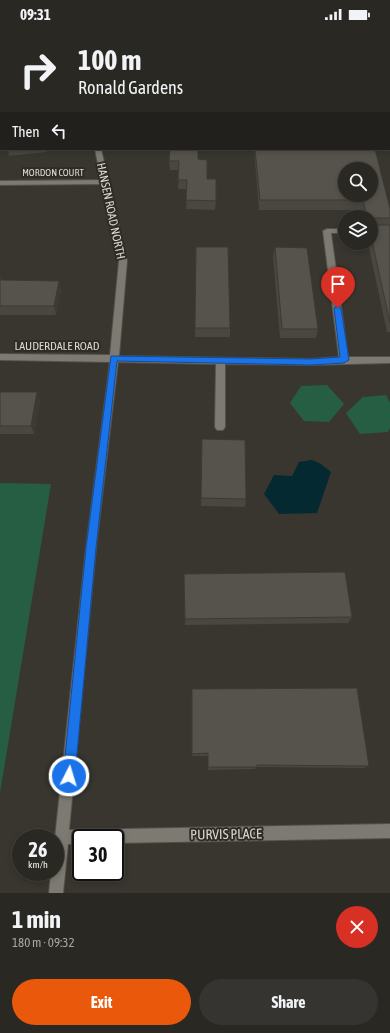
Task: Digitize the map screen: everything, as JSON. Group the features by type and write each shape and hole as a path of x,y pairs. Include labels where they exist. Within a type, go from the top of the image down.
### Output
{"street":[{"name":"HANSEN ROAD NORTH","path":"64,829 91,548 114,358 123,261 98,150"},
{"name":"MORDON COURT","path":"0,183 106,182"},
{"path":"338,231 327,231 344,360"},
{"name":"LAUDERDALE ROAD","path":"0,357 311,362 390,360"},
{"path":"220,427 221,360"},
{"name":"PURVIS PLACE","path":"64,837 390,832"},
{"name":"HANSEN ROAD NORTH","path":"56,893 58,881"}],"green space":[{"path":"327,385 344,404 329,422 304,421 290,403 301,386"},
{"path":"386,395 390,403 390,428 388,432 360,434 346,413 363,397"},
{"path":"0,483 51,484 0,793"}],"water":[{"path":"312,460 321,464 331,472 317,513 279,514 264,494 274,475 292,476 299,462"}],"building":[{"path":"170,150 198,150 198,159 207,160 207,179 216,179 216,201 186,200 187,180 178,180 179,161 169,161"},
{"path":"255,150 375,150 390,209 390,218 378,218 378,210 365,210 363,202 378,202 378,162 338,162 338,200 260,200"},
{"path":"378,225 390,225 390,323 374,250 378,250"},
{"path":"196,247 228,247 230,328 195,328"},
{"path":"275,247 307,248 318,329 282,329"},
{"path":"0,280 59,281 54,306 0,306"},
{"path":"0,392 37,392 31,426 0,426"},
{"path":"202,439 245,440 246,499 201,498"},
{"path":"345,572 352,617 185,619 184,574"},
{"path":"357,688 369,766 257,765 257,767 208,767 208,753 192,754 192,689"}],"route":[{"path":"69,776 96,501 114,358 260,362 324,362 344,360 338,308"}]}
